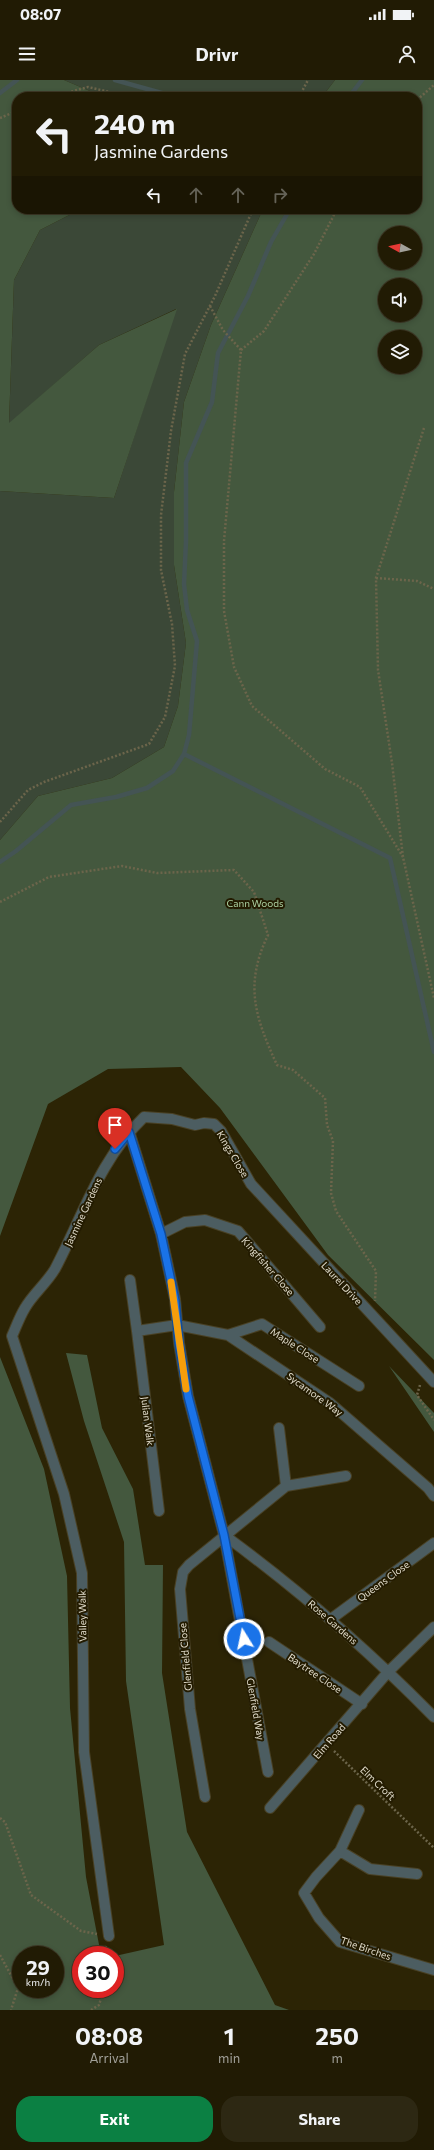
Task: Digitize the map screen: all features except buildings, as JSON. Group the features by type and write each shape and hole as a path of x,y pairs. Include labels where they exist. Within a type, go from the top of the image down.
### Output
{"street":[{"name":"Jasmine Gardens","path":"25,1307 47,1282 68,1244 91,1192 115,1149 144,1117 172,1119 195,1125 204,1123 214,1124"},
{"name":"Kings Close","path":"214,1124 222,1131 251,1184"},
{"name":"Glenfield Way","path":"129,1132 161,1234 175,1300 177,1325 188,1396 224,1535 268,1772"},
{"name":"Laurel Drive","path":"251,1184 434,1382"},
{"name":"Kingfisher Close","path":"161,1234 185,1222 205,1220 238,1231 320,1327"},
{"name":"Julian Walk","path":"130,1280 159,1511"},
{"name":"Valley Walk","path":"25,1307 12,1336 64,1494 82,1573 84,1752 109,1936"},
{"name":"Maple Close","path":"228,1335 262,1324 359,1386"},
{"path":"137,1331 177,1325"},
{"name":"Sycamore Way","path":"177,1325 228,1335 330,1403 428,1488 434,1496"},
{"path":"280,1428 286,1486 346,1476"},
{"name":"Glenfield Close","path":"205,1797 190,1709 180,1589 182,1572 203,1552 286,1486"},
{"name":"Rose Gardens","path":"224,1535 263,1563 331,1619 434,1717"},
{"name":"Queens Close","path":"331,1619 434,1544"},
{"name":"Elm Road","path":"270,1808 362,1704 388,1672 434,1627"},
{"name":"Baytree Close","path":"269,1642 362,1704"},
{"name":"The Birches","path":"359,1810 340,1851 316,1877 304,1893 319,1918 340,1942 434,1970"},
{"path":"340,1851 370,1869 418,1874"}],"path":[{"path":"302,92 308,80"},
{"path":"422,96 434,85"},
{"path":"70,92 88,87 110,92"},
{"path":"0,118 12,113"},
{"path":"0,822 28,790 44,782 149,744 166,718 175,666 172,624 161,570 161,515 171,431 185,354 210,306 251,214"},
{"path":"334,214 314,254 264,331 241,350 224,542 224,611 234,667 252,706 325,769 360,787 403,857"},
{"path":"210,306 223,330 241,350"},
{"path":"424,428 376,578 378,670 392,762 403,857 434,998"},
{"path":"376,578 417,581 434,589"},
{"path":"0,902 49,877 122,866 157,873 234,870 254,892 268,935 258,956 253,986 261,1029 277,1065 293,1070 325,1098 327,1125 333,1141 331,1193 336,1212 376,1271 374,1317"},
{"path":"424,1371 417,1395 434,1420"},
{"name":"Elm Croft","path":"326,1744 434,1848"},
{"path":"0,1818 6,1822 31,1895 81,1932 109,1936 106,1946"},
{"path":"0,1955 18,1988 11,2010"},
{"path":"91,2010 99,2005 101,1998"}],"green space":[{"path":"0,80 64,80 92,92 12,92 12,214 71,214 40,230 14,280 9,423 99,345 177,309 114,498 0,491"},
{"path":"64,80 335,80 326,92 92,92"},
{"name":"Cann Woods","path":"335,80 434,80 434,1360 328,1255 220,1108 181,1067 108,1069 48,1104 0,1236 0,840 38,796 112,778 164,747 178,706 186,643 174,565 174,492 184,402 211,325 261,214 422,214 422,92 326,92"},
{"path":"71,214 261,214 211,325 184,402 174,492 174,565 186,643 178,706 164,747 112,778 38,796 0,840 0,491 114,498 176,309 99,345 9,424 14,280 40,230"},
{"path":"66,1353 87,1355 102,1428 133,1489 145,1565 163,1565 162,1673 187,1832 275,2005 289,2010 0,2010 0,1357 44,1469 67,1576 70,1708 86,1877 99,1946 72,1946 72,1998 124,1998 124,1954 164,1945 126,1681 124,1542 84,1421"},
{"path":"389,1366 434,1413 434,1432"}],"waterway":[{"path":"0,93 17,80"},
{"path":"115,80 158,92"},
{"path":"353,92 362,80"},
{"path":"0,862 16,851 71,805 116,797 147,788 173,771 184,754 189,735 197,641 187,610 184,584 186,541 186,463 212,402 218,353 248,296 271,242 287,214"},
{"path":"184,754 390,858 434,1052"}],"slow traffic":[{"path":"171,1282 175,1300 179,1343 186,1389"}],"route":[{"path":"115,1149 129,1132 161,1234 175,1300 179,1343 188,1396 206,1472 224,1535 244,1639"}]}
